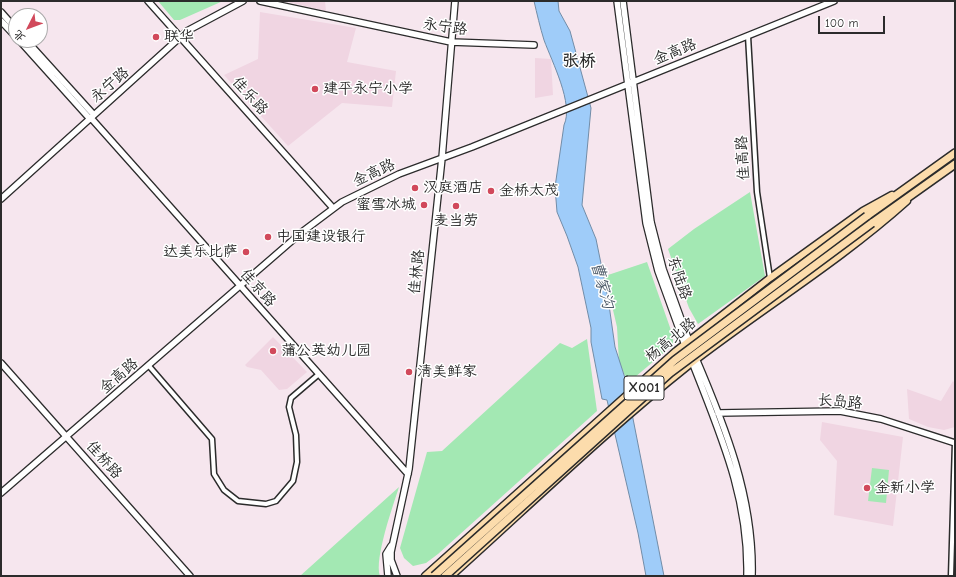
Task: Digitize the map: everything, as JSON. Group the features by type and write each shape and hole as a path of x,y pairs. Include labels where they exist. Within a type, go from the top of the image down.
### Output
{"highway":[{"name":"杨高北路","path":"434,576 675,360 867,216 955,153"},
{"name":"杨高北路","path":"445,576 670,373 872,223 955,164"}],"main road":[{"name":"杨高北路","path":"425,576 687,343 770,278 863,211 916,181"},
{"name":"杨高北路","path":"451,576 634,412 695,361 877,228 921,189"}],"street":[{"name":"佳乐路","path":"148,1 333,208"},
{"name":"永宁路","path":"1,199 193,26 242,1"},
{"name":"永宁路","path":"260,1 451,42 534,45"},
{"name":"佳林路","path":"397,576 391,560 392,544 408,472 442,158 455,1"},
{"name":"东陆路","path":"617,1 654,238 687,343 718,413 736,460 745,498 751,537 752,576"},
{"name":"东陆路","path":"623,1 630,82"},
{"name":"金高路","path":"1,493 241,285 333,208 362,191 399,174 834,1"},
{"path":"1,12 8,20"},
{"path":"1,21 8,28"},
{"name":"佳高路","path":"748,36 757,192 770,278"},
{"name":"佳京路","path":"26,48 92,117"},
{"name":"佳京路","path":"33,48 92,117 408,472"},
{"name":"佳京路","path":"241,285 408,472"},
{"name":"东陆路","path":"695,361 727,451 737,486 746,537 747,576"},
{"name":"佳桥路","path":"1,363 190,575"},
{"path":"149,366 212,439 214,474 224,490 238,501 266,504 276,501 293,481 297,462 296,435 289,407 291,398 319,374"},
{"name":"长岛路","path":"718,413 840,412 881,419 955,443"},
{"path":"951,576 955,443"},
{"name":"佳林路","path":"388,576 386,554 392,544"}],"shaded area":[{"path":"284,1 325,1 326,11"},
{"name":"建平永宁小学","path":"260,12 356,28 347,62 396,71 392,107 342,103 288,146 224,75 258,59"},
{"path":"535,58 551,59 553,95 535,98"},
{"name":"蒲公英幼儿园","path":"273,337 307,372 287,389 279,390 261,370 247,367 245,365"},
{"path":"953,381 955,383 955,427 944,430 928,427 909,419 907,389 941,401"},
{"name":"金新小学","path":"822,422 903,437 893,526 834,515 837,461 820,440"}],"green space":[{"path":"158,1 223,1 180,20 174,20"},
{"path":"750,192 765,276 698,324 689,308 668,249 694,229"},
{"path":"647,262 673,336 673,345 628,383 619,362 617,327 605,276"},
{"path":"587,339 597,411 438,554 426,563 413,566 404,558 400,548 427,452 442,451 560,343 572,348"},
{"path":"872,468 889,470 886,503 868,501"},
{"path":"399,487 382,545 379,568 380,576 300,576"}],"water":[{"name":"曹家沟","path":"534,1 558,1 559,11 570,31 591,108 582,205 596,239 608,298 615,347 625,378 664,576 646,576 638,533 607,400 602,399 591,342 591,328 578,267 557,212 555,187 566,116 566,106 561,83 544,40"}],"place":[{"name":"联华","path":"156,37"},
{"name":"建平永宁小学","path":"315,89"},
{"name":"汉庭酒店","path":"415,188"},
{"name":"金桥太茂","path":"491,191"},
{"name":"蜜雪冰城","path":"424,205"},
{"name":"麦当劳","path":"456,206"},
{"name":"中国建设银行","path":"268,237"},
{"name":"达美乐比萨","path":"246,252"},
{"name":"蒲公英幼儿园","path":"273,351"},
{"name":"清美鲜家","path":"409,372"},
{"name":"金新小学","path":"867,488"}],"district":[{"name":"张桥","path":"579,61"}]}
